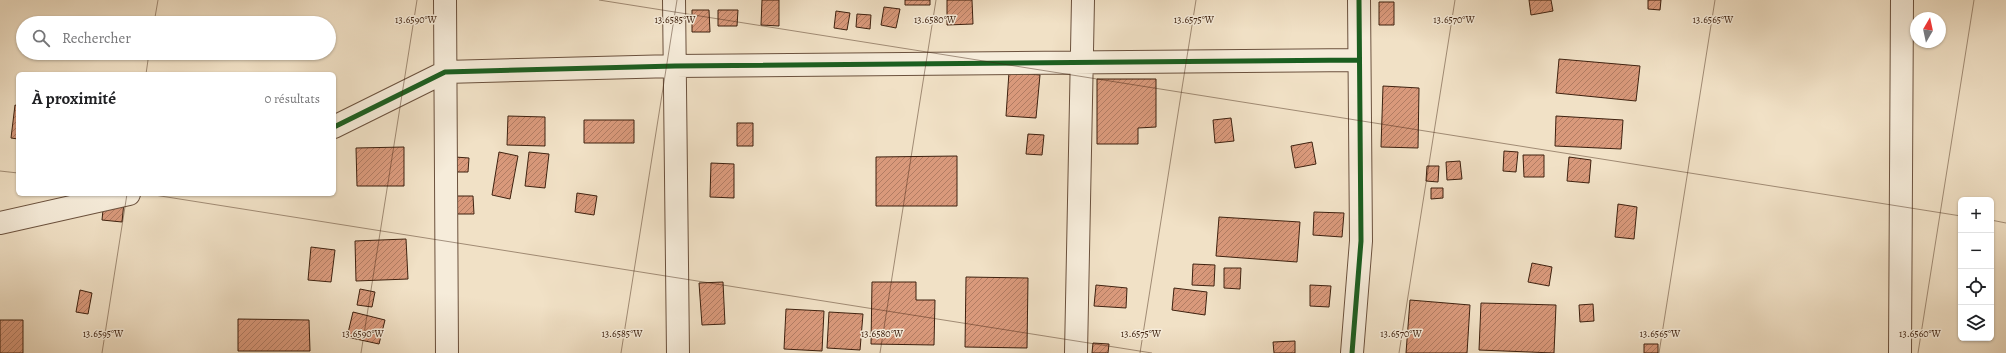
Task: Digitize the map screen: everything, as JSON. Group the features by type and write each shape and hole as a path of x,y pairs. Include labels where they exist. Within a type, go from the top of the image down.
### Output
{"street":[{"path":"445,0 447,353"},
{"path":"674,0 678,353"},
{"path":"1076,353 1083,0"},
{"path":"1352,353 1361,241 1359,0"},
{"path":"1900,353 1902,0"},
{"path":"336,126 445,72 675,66 1082,64 1359,60"},
{"path":"0,223 120,196"}],"building":[{"path":"762,0 779,0 779,26 761,25"},
{"path":"905,0 930,0 930,5 905,5"},
{"path":"947,0 972,0 973,24 947,25"},
{"path":"1529,0 1551,0 1553,11 1531,15"},
{"path":"1648,0 1661,0 1660,10 1648,9"},
{"path":"1379,2 1394,2 1394,25 1379,25"},
{"path":"884,7 900,9 896,28 881,25"},
{"path":"692,10 709,10 710,32 692,32"},
{"path":"718,10 738,10 737,26 718,26"},
{"path":"836,11 850,13 847,30 834,28"},
{"path":"857,14 871,15 870,29 856,27"},
{"path":"1559,59 1640,66 1636,101 1556,93"},
{"path":"1009,72 1040,75 1036,118 1006,116"},
{"path":"1097,79 1156,79 1156,127 1138,128 1138,144 1097,144"},
{"path":"1383,86 1419,88 1418,148 1381,147"},
{"path":"15,105 16,139 11,138"},
{"path":"508,116 545,117 545,146 507,145"},
{"path":"1556,116 1623,120 1621,149 1555,146"},
{"path":"1231,118 1234,141 1215,143 1213,120"},
{"path":"584,120 634,120 634,143 584,143"},
{"path":"737,123 753,123 753,146 737,146"},
{"path":"1028,134 1044,135 1042,155 1026,154"},
{"path":"1312,142 1316,164 1295,168 1291,146"},
{"path":"404,147 404,186 357,186 356,148"},
{"path":"1504,151 1518,152 1516,172 1503,171"},
{"path":"499,152 518,156 510,199 492,195"},
{"path":"529,152 549,154 545,188 525,186"},
{"path":"1523,155 1544,155 1544,177 1524,177"},
{"path":"957,156 957,206 876,206 876,157"},
{"path":"455,157 469,158 468,172 454,172"},
{"path":"1569,157 1591,160 1589,183 1567,181"},
{"path":"1460,161 1462,179 1447,180 1446,162"},
{"path":"711,163 734,164 734,198 710,197"},
{"path":"1427,166 1439,166 1438,182 1426,181"},
{"path":"1431,188 1443,188 1443,198 1431,199"},
{"path":"577,193 597,196 594,215 575,212"},
{"path":"457,196 473,196 474,214 457,214"},
{"path":"104,200 124,202 122,222 102,220"},
{"path":"1618,204 1637,207 1634,239 1615,237"},
{"path":"1314,212 1344,213 1342,237 1313,235"},
{"path":"1219,217 1300,222 1297,262 1216,256"},
{"path":"406,239 408,279 356,281 355,241"},
{"path":"311,247 335,250 331,282 308,280"},
{"path":"1532,263 1552,267 1549,286 1528,282"},
{"path":"1193,264 1215,265 1214,286 1192,285"},
{"path":"1224,268 1241,268 1240,289 1224,288"},
{"path":"966,277 1028,278 1027,348 965,347"},
{"path":"723,282 725,324 702,325 699,283"},
{"path":"872,282 916,282 916,300 935,300 934,345 871,344"},
{"path":"1096,285 1127,288 1126,308 1094,306"},
{"path":"1310,285 1331,286 1329,307 1310,306"},
{"path":"1174,288 1207,292 1205,315 1172,310"},
{"path":"360,289 375,292 372,307 357,305"},
{"path":"80,290 92,293 88,314 76,312"},
{"path":"1410,300 1470,305 1467,353 1406,353"},
{"path":"1481,303 1556,305 1554,353 1479,350"},
{"path":"1593,304 1594,321 1580,322 1579,305"},
{"path":"786,309 824,311 822,351 784,349"},
{"path":"353,312 385,320 379,344 347,337"},
{"path":"829,312 863,314 860,350 827,348"},
{"path":"238,319 309,320 310,351 238,351"},
{"path":"0,320 23,320 23,353 0,353"},
{"path":"1295,341 1295,353 1274,353 1273,342"},
{"path":"1093,343 1109,344 1108,353 1092,353"},
{"path":"1644,344 1658,344 1658,353 1644,353"}],"cycle path":[{"path":"1352,353 1361,241 1359,0"},
{"path":"336,126 445,72 675,66 1359,60"}]}
